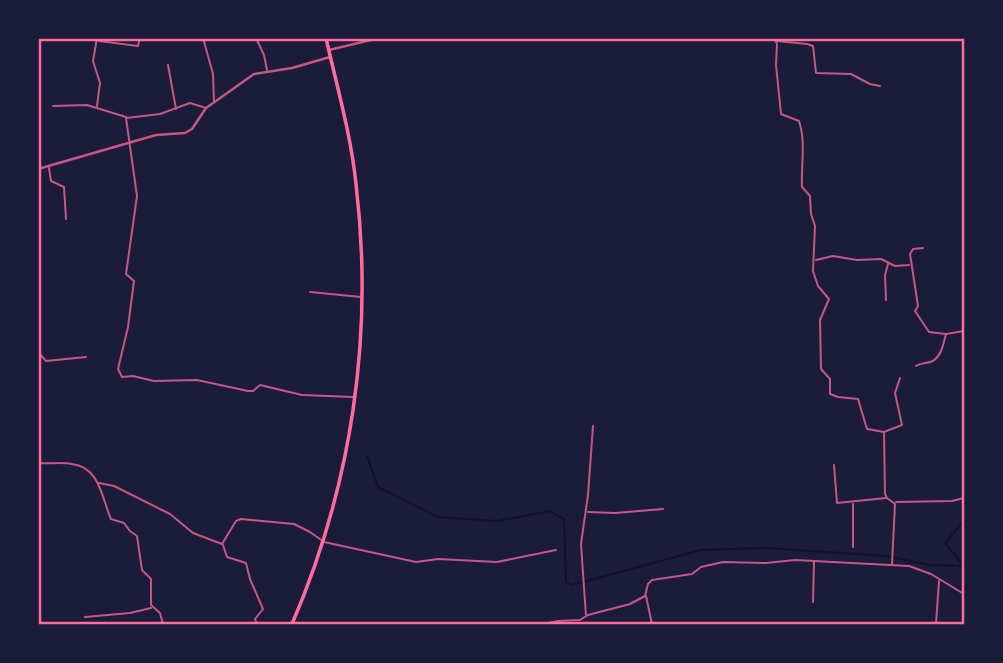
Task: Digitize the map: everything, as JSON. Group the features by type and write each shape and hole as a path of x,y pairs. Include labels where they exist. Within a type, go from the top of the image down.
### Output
{"main road":[{"path":"292,625 324,542 347,453 356,397 362,297 356,183 348,133 326,38"}],"street":[{"path":"97,107 100,83 93,61 97,39 138,46 140,38"},
{"path":"203,38 213,74 214,102"},
{"path":"256,38 264,55 267,71"},
{"path":"329,50 379,38"},
{"path":"880,86 867,83 851,74 816,74 813,46 775,40 781,114 797,120 800,124 802,184 810,197 811,214 816,226 813,239 813,270 817,284 830,299 820,320 821,367 829,377 829,391 838,397 858,399 867,429 884,432 902,425 895,393 901,378"},
{"path":"38,169 156,135 188,131 206,108 252,76 330,57"},
{"path":"168,65 176,108"},
{"path":"53,106 75,104 97,107 126,117 145,117 194,103 206,108"},
{"path":"126,117 137,196 126,275 134,281 128,327 118,369 120,376 153,381 197,380 251,391 260,385 302,395 356,397"},
{"path":"49,168 51,181 64,187 66,219"},
{"path":"923,248 911,251 910,264 918,304 915,311 929,332 946,334 964,331"},
{"path":"815,260 833,256 857,260 881,259 895,266 910,264"},
{"path":"886,300 885,275 889,263"},
{"path":"310,292 362,297"},
{"path":"916,366 922,362 933,361 941,355 946,334"},
{"path":"38,352 45,360"},
{"path":"39,361 86,357"},
{"path":"586,616 581,544 593,426"},
{"path":"884,432 887,498"},
{"path":"38,463 78,465 86,469 99,483 111,519 124,523 137,536 142,570 150,579 152,607 160,613 163,625"},
{"path":"834,466 836,502 853,503 887,498 894,502 955,501 964,498"},
{"path":"99,483 114,486 170,514 193,533 223,544"},
{"path":"892,564 894,502"},
{"path":"853,503 853,547"},
{"path":"586,512 615,513 663,509"},
{"path":"257,625 255,618 263,608 250,579 247,564 226,557 223,544 239,519 294,524 324,542 419,562 439,559 497,562 556,550"},
{"path":"652,625 645,595 652,580 692,574 711,564 729,561 766,564 788,559 892,564 916,568 964,594"},
{"path":"813,602 814,561"},
{"path":"936,625 939,580"},
{"path":"543,625 558,621 577,623 586,616 622,607 645,595"},
{"path":"85,617 132,613 152,607"}],"waterway":[{"path":"367,456 378,487 438,517 497,521 550,511 564,519 566,581 572,585 701,550 767,548 886,556 931,565 963,566"},
{"path":"964,521 945,543 964,566"}]}
